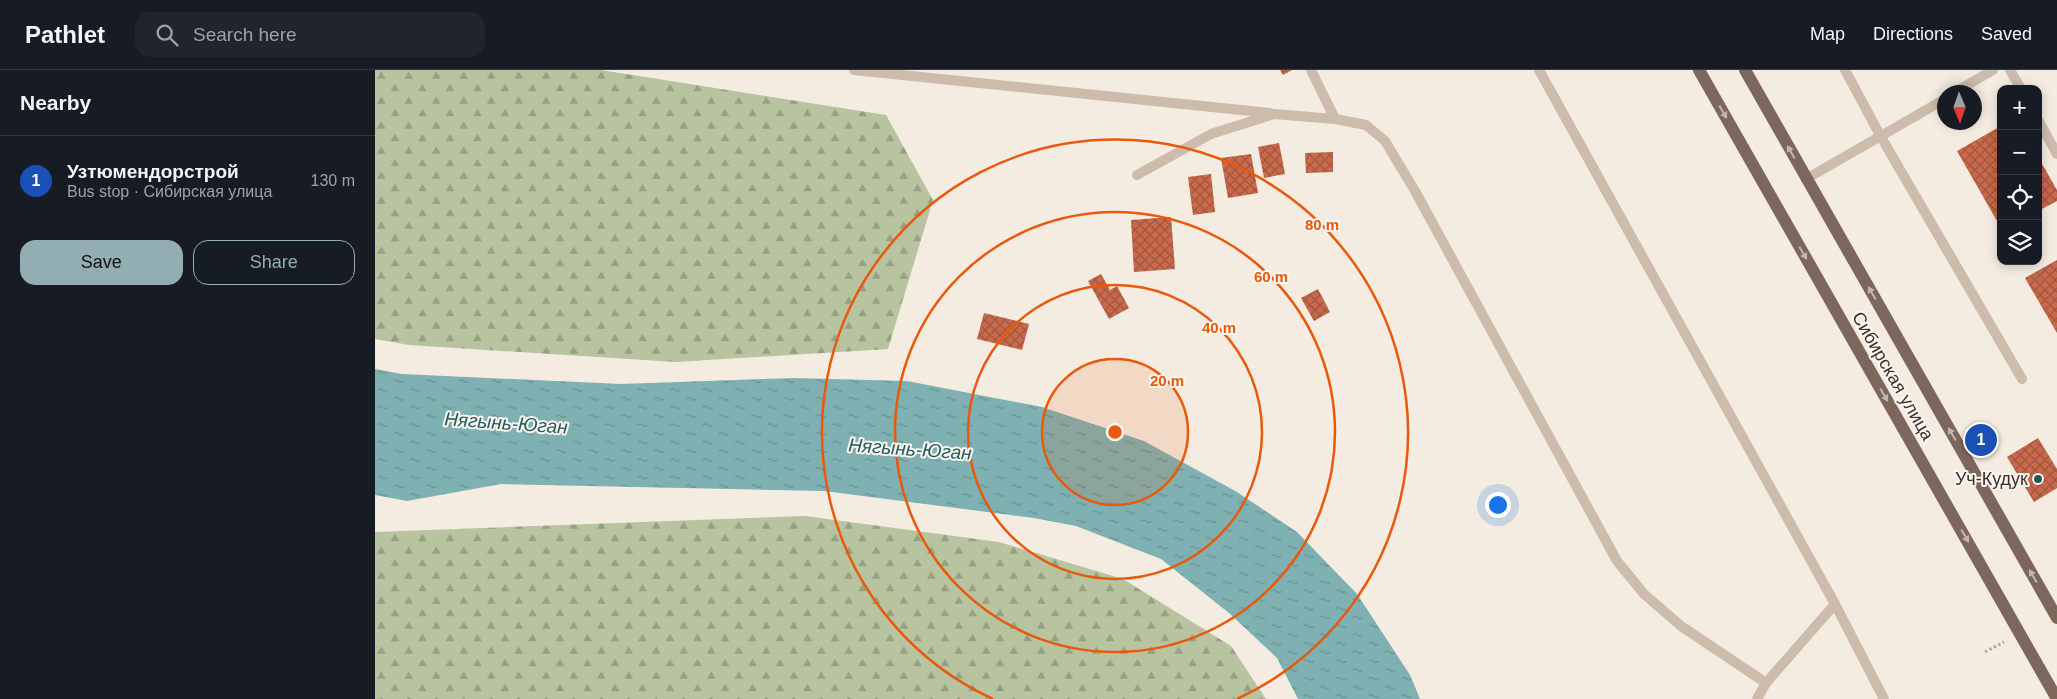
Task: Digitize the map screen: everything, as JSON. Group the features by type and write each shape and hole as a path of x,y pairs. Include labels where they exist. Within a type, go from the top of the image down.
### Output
{"main road":[{"name":"Сибирская улица","path":"1699,70 2057,699"},
{"name":"Сибирская улица","path":"1745,70 2057,618"}],"lane":[{"path":"854,70 1335,119 1366,126 1385,141 1415,191 1617,561 1644,594 1681,626 1766,683"},
{"path":"1311,70 1335,119"},
{"path":"1539,70 1835,604 1884,699"},
{"path":"1845,70 1881,137 2022,379"},
{"path":"1967,85 1993,70"},
{"path":"2010,70 2019,85"},
{"path":"1806,179 1937,104"},
{"path":"1137,175 1211,134 1274,114"},
{"path":"2042,127 2057,154"},
{"path":"1757,699 1766,683 1835,604"}],"green space":[{"path":"375,70 601,70 886,115 933,200 888,349 676,362 409,345 375,339"},
{"path":"805,516 999,542 1123,579 1231,646 1266,699 375,699 375,532"}],"water":[{"name":"Нягынь-Юган","path":"375,369 402,374 621,384 794,378 907,381 1042,407 1144,441 1237,492 1297,532 1357,594 1410,675 1420,699 1298,699 1277,658 1229,613 1161,559 1076,526 1034,518 824,491 501,484 407,501 375,495"}],"building":[{"path":"1280,70 1292,70 1283,75"},
{"path":"1997,128 1997,221 1957,151"},
{"path":"1279,143 1285,174 1264,178 1258,147"},
{"path":"1333,152 1333,172 1306,173 1305,153"},
{"path":"1251,154 1258,193 1228,198 1221,158"},
{"path":"2042,164 2057,190 2057,201 2042,209"},
{"path":"1211,174 1215,212 1193,215 1188,177"},
{"path":"1171,217 1175,269 1134,272 1131,220"},
{"path":"2057,260 2057,333 2025,278"},
{"path":"1101,274 1110,290 1117,286 1129,308 1109,319 1088,281"},
{"path":"1318,289 1330,312 1314,321 1301,298"},
{"path":"984,313 1029,324 1022,350 977,339"},
{"name":"Уч-Кудук","path":"2038,438 2057,469 2057,488 2034,502 2007,457"}],"place":[{"name":"Узтюмендорстрой","path":"1981,440"},
{"name":"Уч-Кудук","path":"2038,479"}]}
